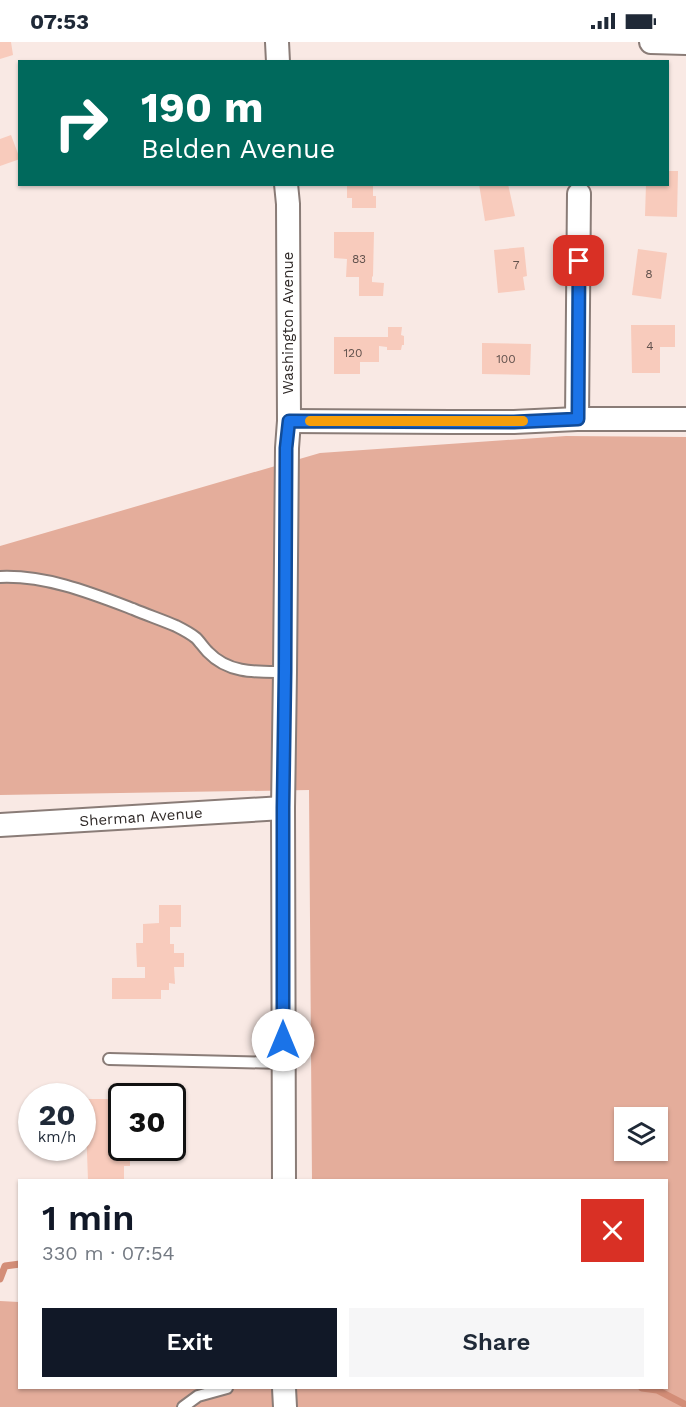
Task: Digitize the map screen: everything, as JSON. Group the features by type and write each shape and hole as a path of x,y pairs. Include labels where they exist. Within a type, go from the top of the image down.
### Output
{"street":[{"path":"277,42 278,60"},
{"path":"651,42 686,43"},
{"name":"Washington Avenue","path":"284,1179 283,808 286,448 289,421 286,186"},
{"path":"578,419 579,194"},
{"path":"289,421 503,422 686,419"},
{"name":"Sherman Avenue","path":"0,825 283,808"},
{"path":"285,1389 285,1407"}],"lane":[{"path":"0,577 11,576 65,585 127,607 177,627 195,638 223,664 238,670 285,672"},
{"path":"109,1059 284,1063"},
{"path":"183,1407 198,1396 223,1389"}],"shaded area":[{"path":"566,436 686,437 686,1407 0,1407 0,1301 18,1302 18,1389 668,1389 668,1179 312,1179 309,790 0,795 0,546 320,453"}],"building":[{"path":"0,42 11,42 13,55 0,59"},
{"path":"11,135 18,160 0,166 0,139"},
{"path":"669,171 678,171 677,217 645,216 646,186 669,186"},
{"path":"347,186 373,186 376,208 352,208 352,198 347,198"},
{"path":"479,186 508,186 515,216 485,221"},
{"path":"334,232 374,232 372,282 384,283 383,296 359,296 359,277 346,277 347,259 334,258"},
{"path":"524,247 527,276 523,277 525,290 498,293 494,250"},
{"path":"638,249 667,253 661,299 632,295"},
{"path":"631,325 675,325 675,347 660,347 660,373 632,373"},
{"path":"388,327 402,327 401,335 404,336 404,345 401,350 387,350 387,347 379,346 379,362 360,362 360,374 334,374 334,337 388,337"},
{"path":"482,343 531,344 530,375 482,374"},
{"path":"159,905 181,905 181,927 170,927 170,944 174,944 174,953 184,953 184,967 174,967 175,984 169,983 169,990 161,990 161,999 112,999 112,978 145,978 145,967 137,967 136,943 143,943 143,924 159,923"},
{"path":"96,1099 108,1099 108,1161 130,1161 130,1166 124,1166 124,1179 88,1179 87,1161 96,1161"}],"waterway":[{"path":"0,1279 5,1266 18,1264"},
{"path":"650,1389 657,1390 686,1405"}],"slow traffic":[{"path":"310,421 523,421"}],"route":[{"path":"283,1040 286,448 289,421 514,422 578,419 579,261"}]}
